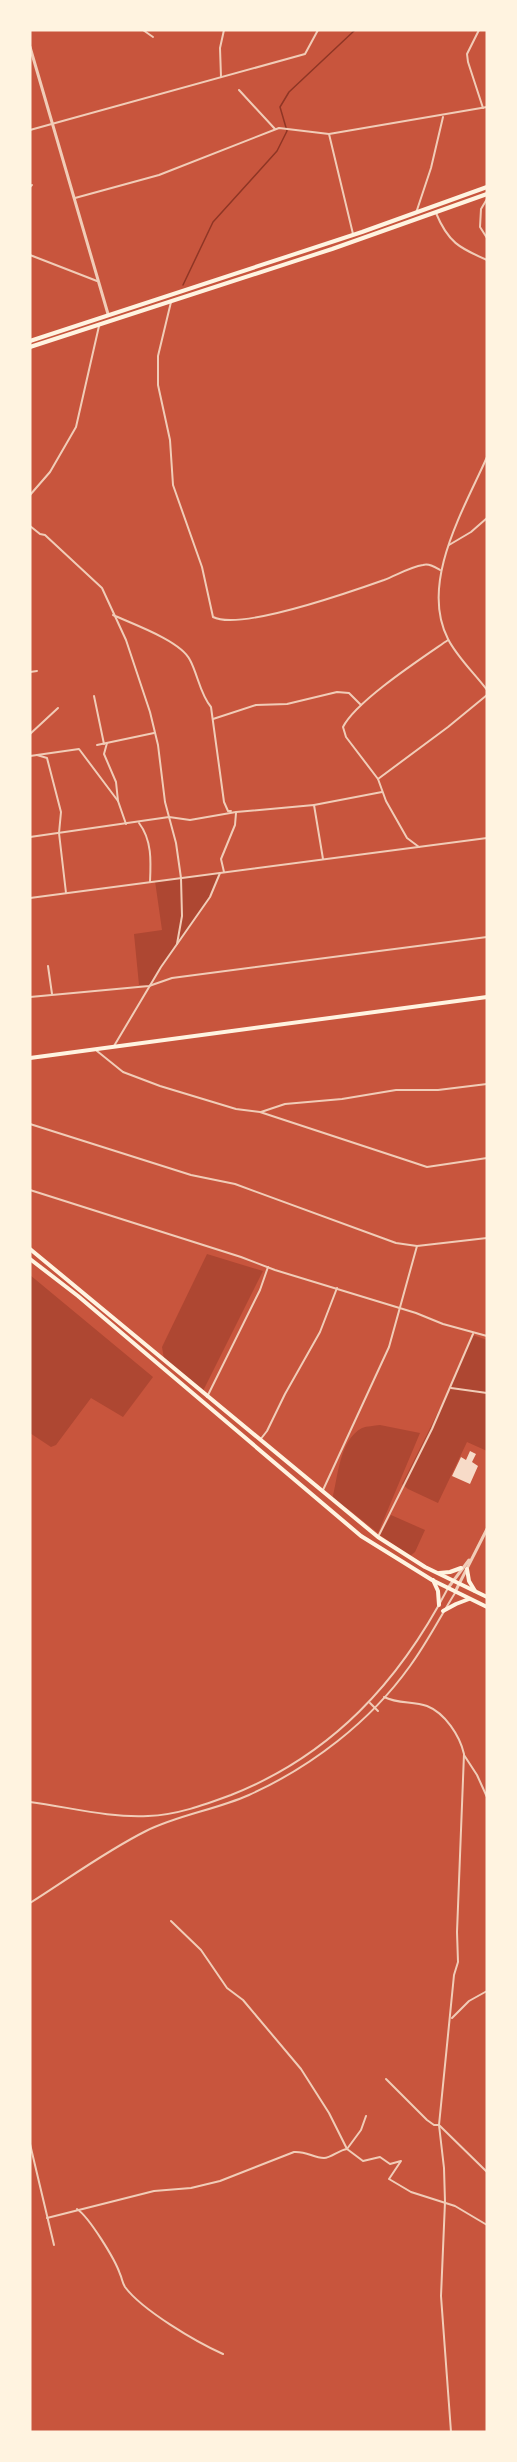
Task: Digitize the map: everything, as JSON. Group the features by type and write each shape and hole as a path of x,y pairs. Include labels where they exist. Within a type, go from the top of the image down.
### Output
{"main road":[{"path":"30,341 353,235 487,187"},
{"path":"30,347 333,249 487,196"},
{"path":"30,1058 487,997"},
{"path":"30,1249 322,1493 378,1537 452,1581 487,1597"},
{"path":"30,1259 78,1296 350,1526 388,1554 432,1580 487,1606"},
{"path":"438,1573 461,1568"},
{"path":"466,1569 469,1581 476,1592"},
{"path":"432,1580 438,1591 439,1605"},
{"path":"443,1611 469,1599"}],"street":[{"path":"143,30 153,37"},
{"path":"221,77 220,48 224,30"},
{"path":"30,130 305,54 318,30"},
{"path":"75,198 159,175 283,127 329,134 485,108 467,54 479,30"},
{"path":"30,47 110,321"},
{"path":"239,90 275,129"},
{"path":"416,213 431,168 443,116"},
{"path":"329,134 353,235"},
{"path":"487,196 482,209 480,227 487,238"},
{"path":"436,213 447,236 458,248 487,260"},
{"path":"30,255 98,282"},
{"path":"172,301 158,356 158,385 170,440 173,485 202,567 213,617 218,619 268,615 384,580 421,565 428,564 440,570"},
{"path":"30,495 50,472 76,428 99,324"},
{"path":"378,779 448,727 487,692 448,640 442,623 438,583 449,545 487,457"},
{"path":"449,545 461,539 487,518"},
{"path":"30,526 70,556 102,588 126,640 150,712 181,878 182,916 176,947"},
{"path":"113,615 161,635 189,657 206,701 212,707 224,802 228,811 236,812"},
{"path":"419,847 407,838 382,792 378,779 349,742 343,727 348,718 361,705 448,640"},
{"path":"30,672 37,671"},
{"path":"213,719 255,705 287,704 337,692 349,693 361,705"},
{"path":"94,696 105,744 104,754 116,782 118,801 126,824"},
{"path":"30,734 58,708"},
{"path":"97,745 154,733"},
{"path":"30,756 79,749 118,801"},
{"path":"37,755 47,758 61,812 59,833 66,894"},
{"path":"30,837 169,817 190,820 236,812 314,805 382,792"},
{"path":"314,805 322,860"},
{"path":"114,1046 149,986 210,897 222,873 221,859 235,825 236,812"},
{"path":"139,822 144,829 151,851 150,882"},
{"path":"30,898 487,838"},
{"path":"30,997 149,986 172,978 487,937"},
{"path":"48,966 52,994"},
{"path":"94,1049 123,1072 150,1083 225,1106 260,1113 427,1167 487,1158"},
{"path":"260,1113 285,1104 342,1099 396,1090 438,1090 487,1084"},
{"path":"30,1124 191,1175 235,1184 387,1240 417,1246 487,1239"},
{"path":"30,1190 402,1309 442,1324 487,1336"},
{"path":"322,1493 389,1347 402,1309 417,1246"},
{"path":"207,1396 260,1290 268,1267"},
{"path":"260,1440 320,1332 337,1288"},
{"path":"378,1537 423,1449 474,1332"},
{"path":"450,1388 487,1393"},
{"path":"30,1902 143,1832 225,1805 275,1782 337,1742 375,1708 409,1667 460,1584 470,1559 487,1529"},
{"path":"30,1802 129,1816 159,1815 188,1810 244,1790 292,1764 321,1745 369,1703 405,1659 452,1581 470,1559"},
{"path":"384,1697 392,1701 426,1706 443,1716 457,1737 487,1797"},
{"path":"369,1703 378,1711"},
{"path":"451,2432 441,2296 445,2202 439,2125 454,1975 458,1962 457,1932 464,1754"},
{"path":"171,1921 201,1950 227,1988 243,2000 301,2069 324,2103 347,2149 363,2161 380,2157 390,2164 401,2161 389,2178 411,2192 445,2202 487,2225"},
{"path":"450,2020 469,2001 487,1991"},
{"path":"386,2079 427,2120 434,2125 439,2125 487,2172"},
{"path":"47,2218 154,2191 191,2188 220,2181 294,2152 302,2151 324,2158 347,2149 361,2130 366,2116"},
{"path":"30,2144 54,2245"},
{"path":"77,2209 93,2226 124,2286 140,2302 194,2339 223,2354"}],"shaded area":[{"path":"220,873 210,897 149,986 139,985 134,934 162,930 155,881"},
{"path":"207,1254 263,1271 202,1393 164,1359 162,1347"},
{"path":"30,1275 153,1377 123,1417 91,1398 56,1445 51,1447 30,1433"},
{"path":"473,1335 487,1340 487,1451 467,1442 438,1503 402,1484 450,1388"},
{"path":"380,1425 420,1433 378,1533 348,1509 332,1500 348,1441 362,1428"},
{"path":"391,1515 425,1530 415,1552 410,1556 380,1535"}],"building":[{"path":"470,1451 476,1454 472,1462 478,1466 470,1484 452,1476 461,1457 466,1460"}],"waterway":[{"path":"183,285 213,222 277,151 287,131 280,107 289,92 355,30"}]}
